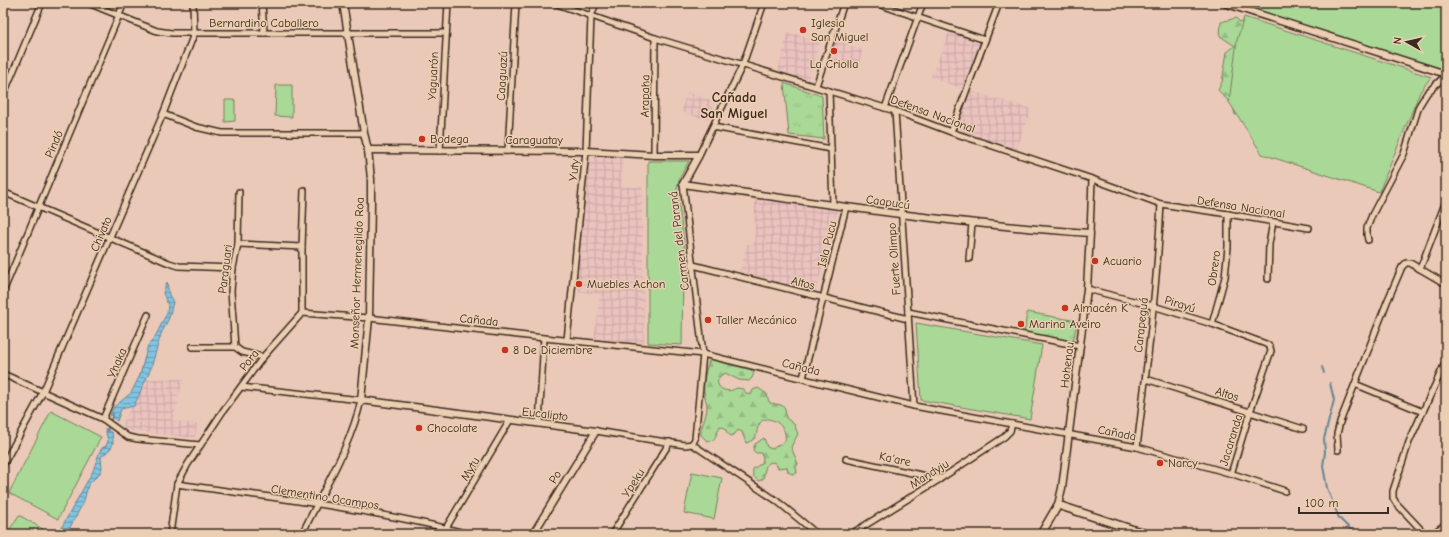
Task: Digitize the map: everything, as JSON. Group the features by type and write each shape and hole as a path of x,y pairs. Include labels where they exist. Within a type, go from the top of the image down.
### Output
{"main road":[{"path":"1041,534 1058,505 1146,534"},
{"path":"1434,534 1446,525"}],"street":[{"path":"3,96 42,3"},
{"name":"Bernardino Caballero","path":"88,3 157,31 194,34 264,32 446,34"},
{"name":"Pindó","path":"3,292 124,3"},
{"name":"Chivato","path":"3,465 43,392 163,114 194,34 193,3"},
{"path":"262,3 264,32"},
{"name":"Monseñor Hermenegildo Roa","path":"302,534 342,453 358,413 361,400 369,318 371,179 368,150 343,3"},
{"name":"Yaguarón","path":"440,151 448,3"},
{"name":"Caaguazú","path":"508,151 516,3"},
{"name":"Defensa Nacional","path":"554,3 655,38 895,111 951,132 1092,179 1161,204 1309,228"},
{"name":"Yuty","path":"567,340 586,151 591,16 596,3"},
{"name":"Carmen del Paraná","path":"692,444 695,439 704,354 683,184 713,127 743,64 763,3"},
{"path":"816,86 844,3"},
{"path":"875,3 985,40"},
{"path":"885,108 923,3"},
{"path":"951,132 999,3"},
{"path":"1224,3 1446,75 1427,93 1419,106 1404,154 1372,215 1368,228 1368,240"},
{"name":"Arapaha","path":"654,155 655,38"},
{"name":"Isla Pucu","path":"829,91 833,205"},
{"name":"Fuerte Olimpo","path":"895,111 914,406"},
{"path":"163,114 196,127 222,133 364,133"},
{"path":"713,127 831,149"},
{"name":"Caraguatay","path":"368,150 586,151 654,155 699,155"},
{"name":"Hohenau","path":"1058,505 1062,488 1087,289 1092,179"},
{"name":"Caapucú","path":"683,184 901,215 1036,230 1090,233"},
{"path":"302,313 304,190"},
{"path":"3,192 169,264 179,266 232,268"},
{"name":"Paraguari","path":"235,347 231,291 232,268 238,244 239,192"},
{"path":"1420,269 1446,201"},
{"name":"Carapeguá","path":"1137,447 1146,379 1161,204"},
{"name":"Isla Pucu","path":"803,378 846,207"},
{"name":"Obrero","path":"1212,324 1225,277 1228,247 1228,214"},
{"path":"1268,278 1269,244 1273,222"},
{"path":"968,260 972,223"},
{"path":"238,244 302,247"},
{"path":"1338,450 1337,434 1340,422 1402,267 1406,263 1410,263 1446,284"},
{"name":"Altos","path":"694,266 908,319"},
{"name":"Pirayú","path":"1087,289 1153,306 1212,324 1266,344"},
{"path":"908,312 1080,346"},
{"name":"Cañada","path":"302,313 369,318 704,354 914,406 1137,447 1286,491"},
{"name":"Pora","path":"170,534 177,484 188,464 263,357 302,313"},
{"name":"Yhaka","path":"105,420 148,315"},
{"path":"539,424 544,338"},
{"name":"Jacaranda","path":"1232,474 1250,412 1271,351 1270,347 1266,344"},
{"path":"192,347 235,347 242,352 263,357"},
{"path":"1425,534 1396,504 1393,491 1409,442 1446,361"},
{"path":"3,374 105,420 128,437 200,445"},
{"name":"Altos","path":"1146,379 1302,429"},
{"path":"1355,384 1422,412"},
{"name":"Eucalipto","path":"241,387 361,400 596,431 685,445 692,444 772,498 817,534"},
{"name":"Mytu","path":"446,528 510,420"},
{"name":"Mandyju","path":"851,534 940,479 1004,437 1010,431 1012,424"},
{"name":"Po","path":"533,534 596,431"},
{"name":"Ypeku","path":"612,534 670,442"},
{"name":"Ka'are","path":"846,459 940,479"},
{"name":"Clementino Ocampos","path":"177,484 316,504 446,528 468,534"}],"shaded area":[{"path":"950,29 981,41 965,90 931,77"},
{"path":"788,32 820,41 808,79 778,71"},
{"path":"832,39 863,50 858,66 825,58"},
{"path":"968,90 1031,109 1016,152 955,131"},
{"path":"687,92 716,102 707,120 681,112"},
{"path":"591,157 623,157 621,186 642,187 644,344 594,338 600,294 575,291 589,160"},
{"path":"755,197 837,211 816,292 740,272 747,244 753,245 754,241"},
{"path":"145,379 184,379 177,400 179,401 172,420 197,424 195,438 123,430 124,421"}],"green space":[{"path":"1238,3 1446,3 1446,72 1246,7"},
{"path":"1244,17 1431,77 1420,92 1379,192 1262,154 1229,102 1237,40"},
{"path":"1236,18 1243,25 1245,112 1235,115 1233,106 1218,90 1222,82 1227,52 1235,46 1220,36 1221,22"},
{"path":"784,83 822,96 824,139 789,135"},
{"path":"276,85 292,85 292,117 275,116"},
{"path":"225,100 235,100 235,121 225,122"},
{"path":"648,161 689,161 679,179 677,189 688,275 683,275 682,345 648,343"},
{"path":"1027,312 1077,321 1073,343 1024,334"},
{"path":"916,323 1042,345 1030,419 921,400"},
{"path":"711,358 747,366 754,373 749,381 739,380 725,373 720,376 718,380 719,387 727,391 737,388 743,389 746,393 751,395 753,390 758,388 767,394 770,403 781,405 785,408 786,418 794,424 798,434 791,447 798,464 796,467 797,473 792,474 788,472 787,467 778,468 775,463 771,462 766,465 763,479 759,481 754,476 753,469 762,463 763,458 761,453 756,453 753,450 755,444 764,438 767,447 772,449 785,441 783,430 779,424 774,421 765,419 762,421 758,426 754,439 746,443 742,432 738,430 731,436 727,433 725,428 720,426 714,440 707,441 701,435 707,407 704,394 704,379 706,369"},
{"path":"51,411 101,437 58,519 9,493"},
{"path":"692,472 722,478 714,519 684,513"},
{"path":"19,515 46,531 44,534 18,534 10,529"}],"water":[{"path":"167,282 169,295 173,302 169,318 161,334 151,368 134,406 121,409 117,421 110,415 114,407 131,393 140,375 148,345 154,339 167,313 168,305 163,293"},
{"path":"105,428 112,433 113,442 110,449 101,457 102,468 100,473 88,485 84,501 67,533 58,534 93,471 99,453 102,448 106,446 108,441"}],"waterway":[{"path":"1322,367 1324,373"},
{"path":"1330,383 1334,400 1324,439 1325,452 1323,466 1327,488 1339,518 1356,534"},
{"path":"107,431 113,414"}],"place":[{"name":"Iglesia San Miguel","path":"803,30"},
{"name":"La Criolla","path":"834,51"},
{"name":"Bodega","path":"422,139"},
{"name":"Acuario","path":"1095,261"},
{"name":"Muebles Achon","path":"579,284"},
{"name":"Almacén K","path":"1065,308"},
{"name":"Taller Mecánico","path":"708,320"},
{"name":"Marina Aveiro","path":"1021,324"},
{"name":"8 De Diciembre","path":"505,350"},
{"name":"Chocolate","path":"419,428"},
{"name":"Narcy","path":"1160,463"}],"district":[{"name":"Cañada San Miguel","path":"734,106"}]}
